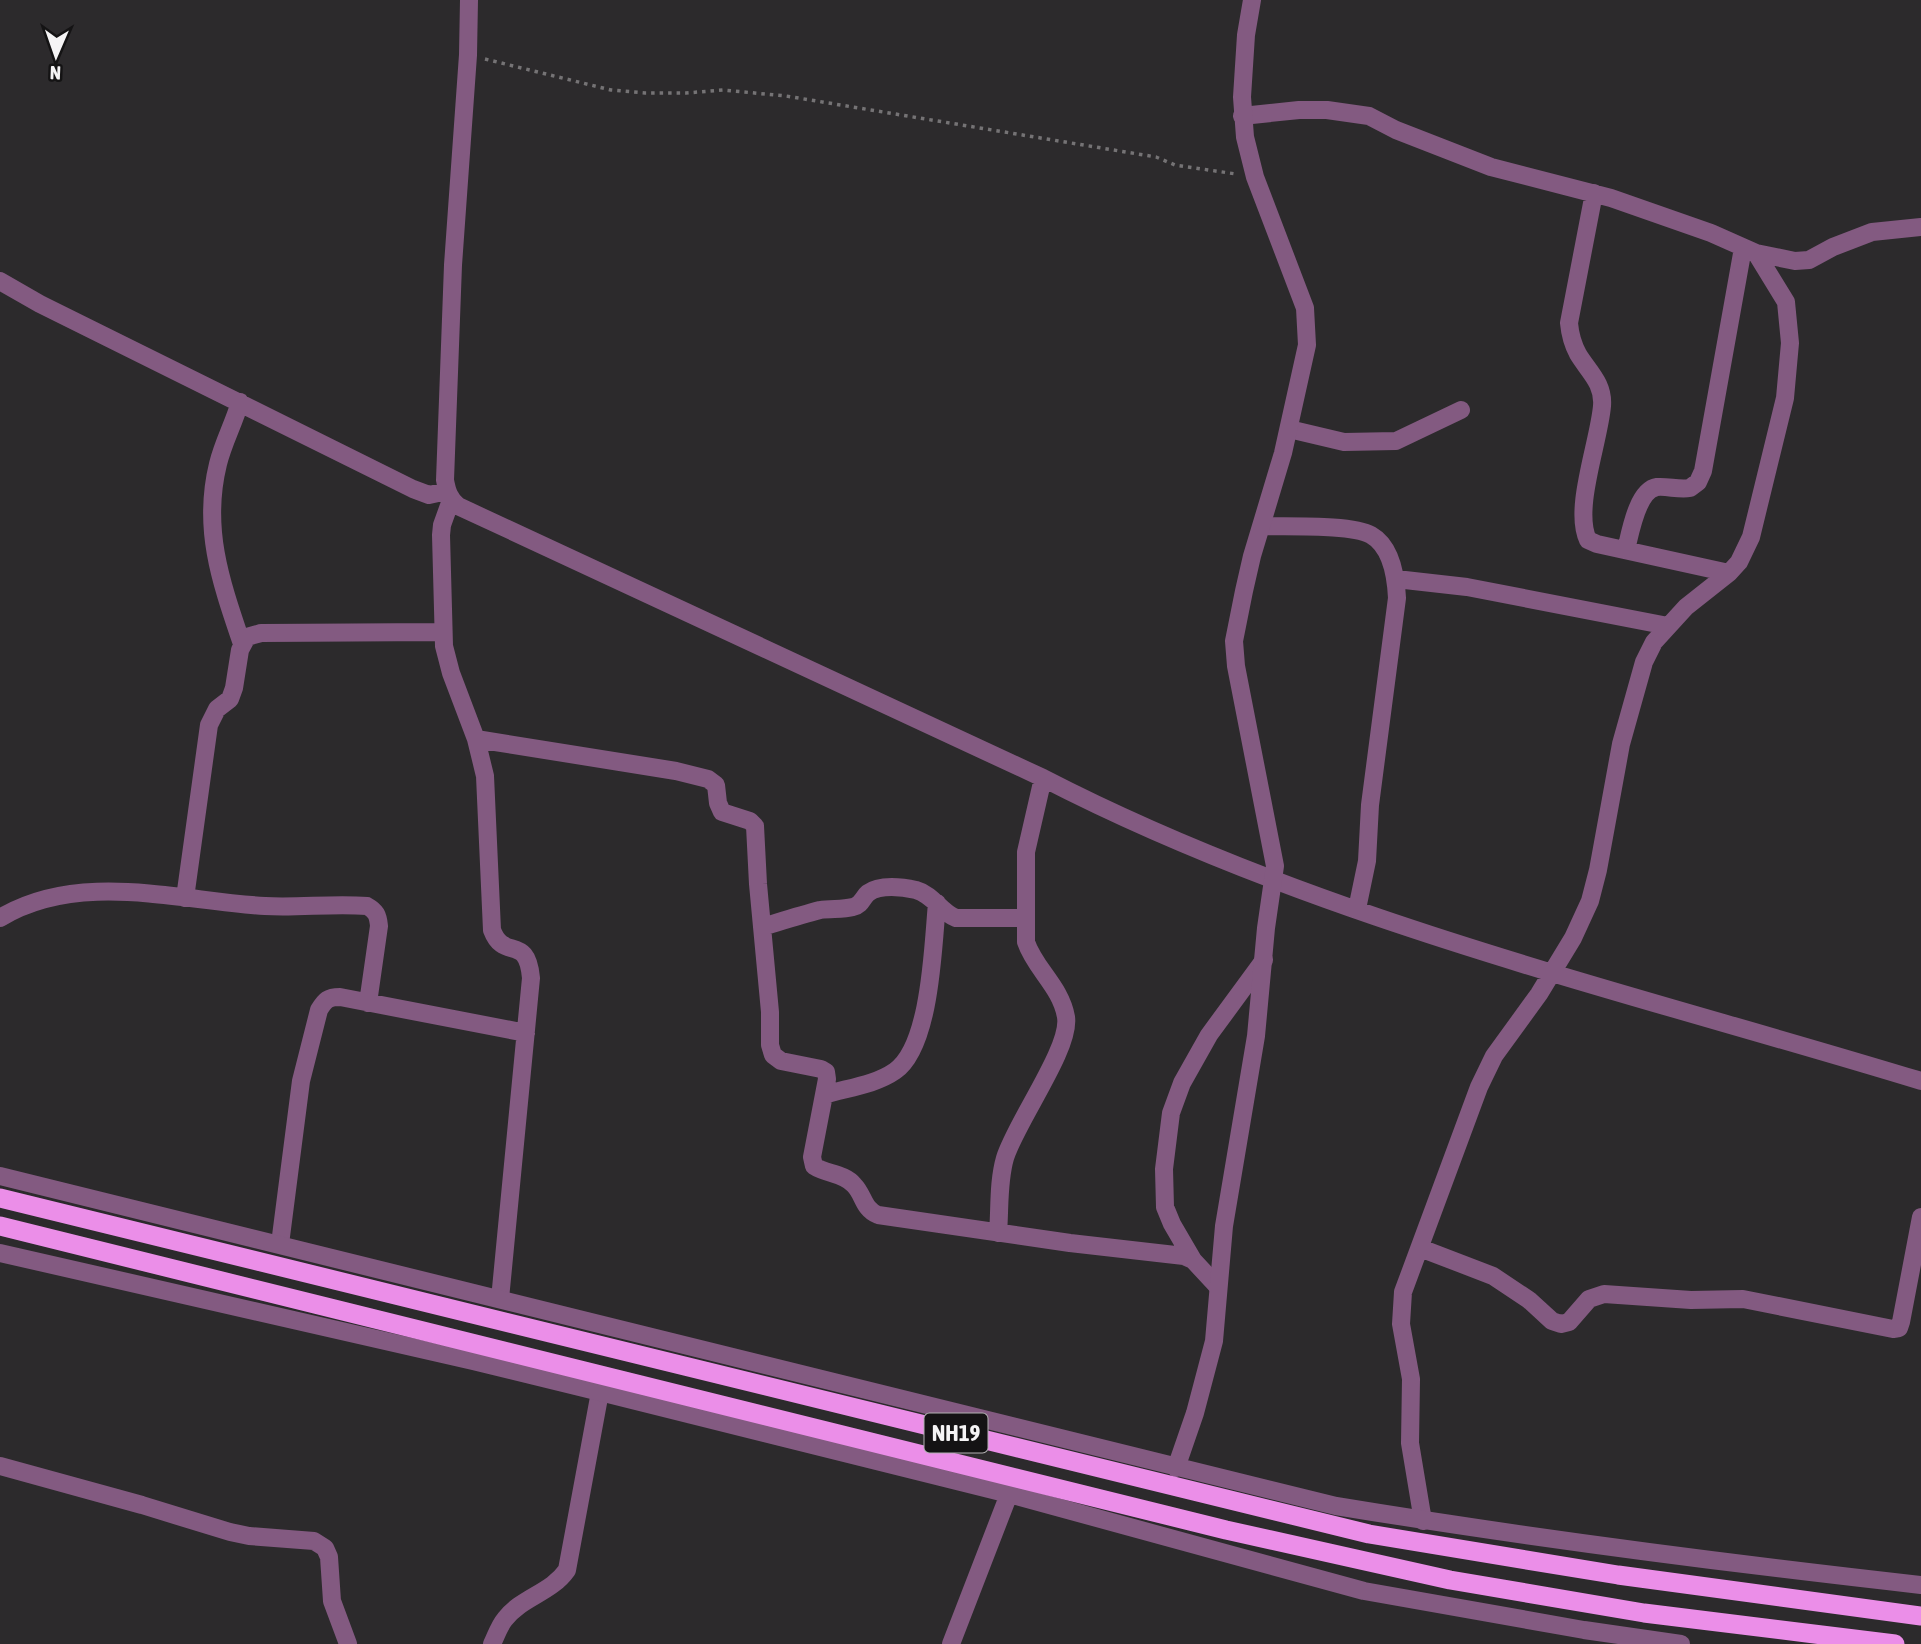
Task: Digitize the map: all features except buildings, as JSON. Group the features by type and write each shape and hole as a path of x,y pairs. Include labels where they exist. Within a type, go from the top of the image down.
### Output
{"highway":[{"name":"NH19","path":"0,1198 1369,1535 1618,1575 1921,1616"},
{"name":"NH19","path":"0,1226 1226,1530 1450,1580 1644,1613 1895,1644"}],"street":[{"path":"469,0 468,55 449,340 449,500 442,525 443,632 451,673 476,739 486,785 492,930 501,944 520,950 528,958 531,978 500,1299"},
{"path":"1176,1468 1214,1341 1229,1189 1255,1046 1272,893 1274,854 1234,653 1237,626 1244,591 1289,429 1307,345 1305,308 1255,177 1242,116 1246,35 1252,0"},
{"path":"1242,116 1298,110 1327,110 1369,116 1396,131 1491,167 1646,209 1749,250 1795,261 1808,260 1872,232 1921,227"},
{"path":"1594,193 1569,323 1574,347 1593,373 1602,403 1585,499 1583,530 1588,540 1729,573"},
{"path":"1626,550 1638,507 1649,490 1657,487 1679,490 1690,488 1698,482 1703,471 1749,250"},
{"path":"1423,1521 1410,1443 1411,1379 1403,1338 1403,1292 1479,1087 1494,1056 1539,994 1573,938 1590,901 1615,774 1644,662 1654,642 1686,607 1729,573 1745,552 1754,527 1774,447 1788,372 1790,343 1786,302 1749,250"},
{"path":"0,281 239,405 413,489 449,500 1042,782 1168,838 1272,893 1357,909 1550,973 1921,1081"},
{"path":"239,405 230,426 215,480 212,522 213,545 222,583 242,644"},
{"path":"1289,429 1344,442 1396,441 1461,410"},
{"path":"1262,526 1340,529 1371,535 1381,544 1391,562 1396,579 1397,598 1370,805 1367,861 1357,909"},
{"path":"1396,579 1468,587 1668,626"},
{"path":"185,898 209,724 217,709 230,699 242,644 247,637 261,633 443,632"},
{"path":"476,739 676,771 708,779 716,785 722,813 750,821 755,827 770,1045 773,1055 780,1061 825,1072 827,1079 812,1157 814,1166 845,1178 855,1185 870,1212 877,1216 1131,1251 1152,1251 1193,1260"},
{"path":"998,1233 1005,1159 1066,1031 1062,1002 1030,953 1026,942 1026,852 1042,782"},
{"path":"762,927 822,910 854,907 861,904 868,893 876,889 915,890 931,897 949,916 956,918 1025,918"},
{"path":"0,918 42,900 112,892 265,906 358,905 374,910 378,916 379,926 368,1003"},
{"path":"824,1095 885,1077 905,1061 922,1024 932,964 937,903"},
{"path":"1218,1287 1193,1260 1165,1207 1163,1191 1167,1131 1182,1083 1209,1035 1264,960"},
{"path":"280,1244 301,1081 319,1010 324,1001 331,997 526,1033"},
{"path":"0,1176 1336,1506 1668,1556 1921,1585"},
{"path":"0,1176 39,1208"},
{"path":"1420,1248 1493,1276 1529,1300 1552,1321 1561,1324 1569,1322 1589,1299 1604,1294 1705,1301 1743,1299 1893,1329 1899,1328 1901,1322 1921,1217"},
{"path":"0,1253 460,1357 1009,1494 1364,1591 1584,1630 1681,1644"},
{"path":"492,1644 505,1618 561,1580 567,1570 600,1392"},
{"path":"0,1466 230,1532 314,1541 325,1548 329,1557 332,1601 348,1644"},
{"path":"951,1644 1009,1494"}],"path":[{"path":"468,55 611,90 686,93 723,90 786,96 1156,157 1175,165 1255,177"}]}
